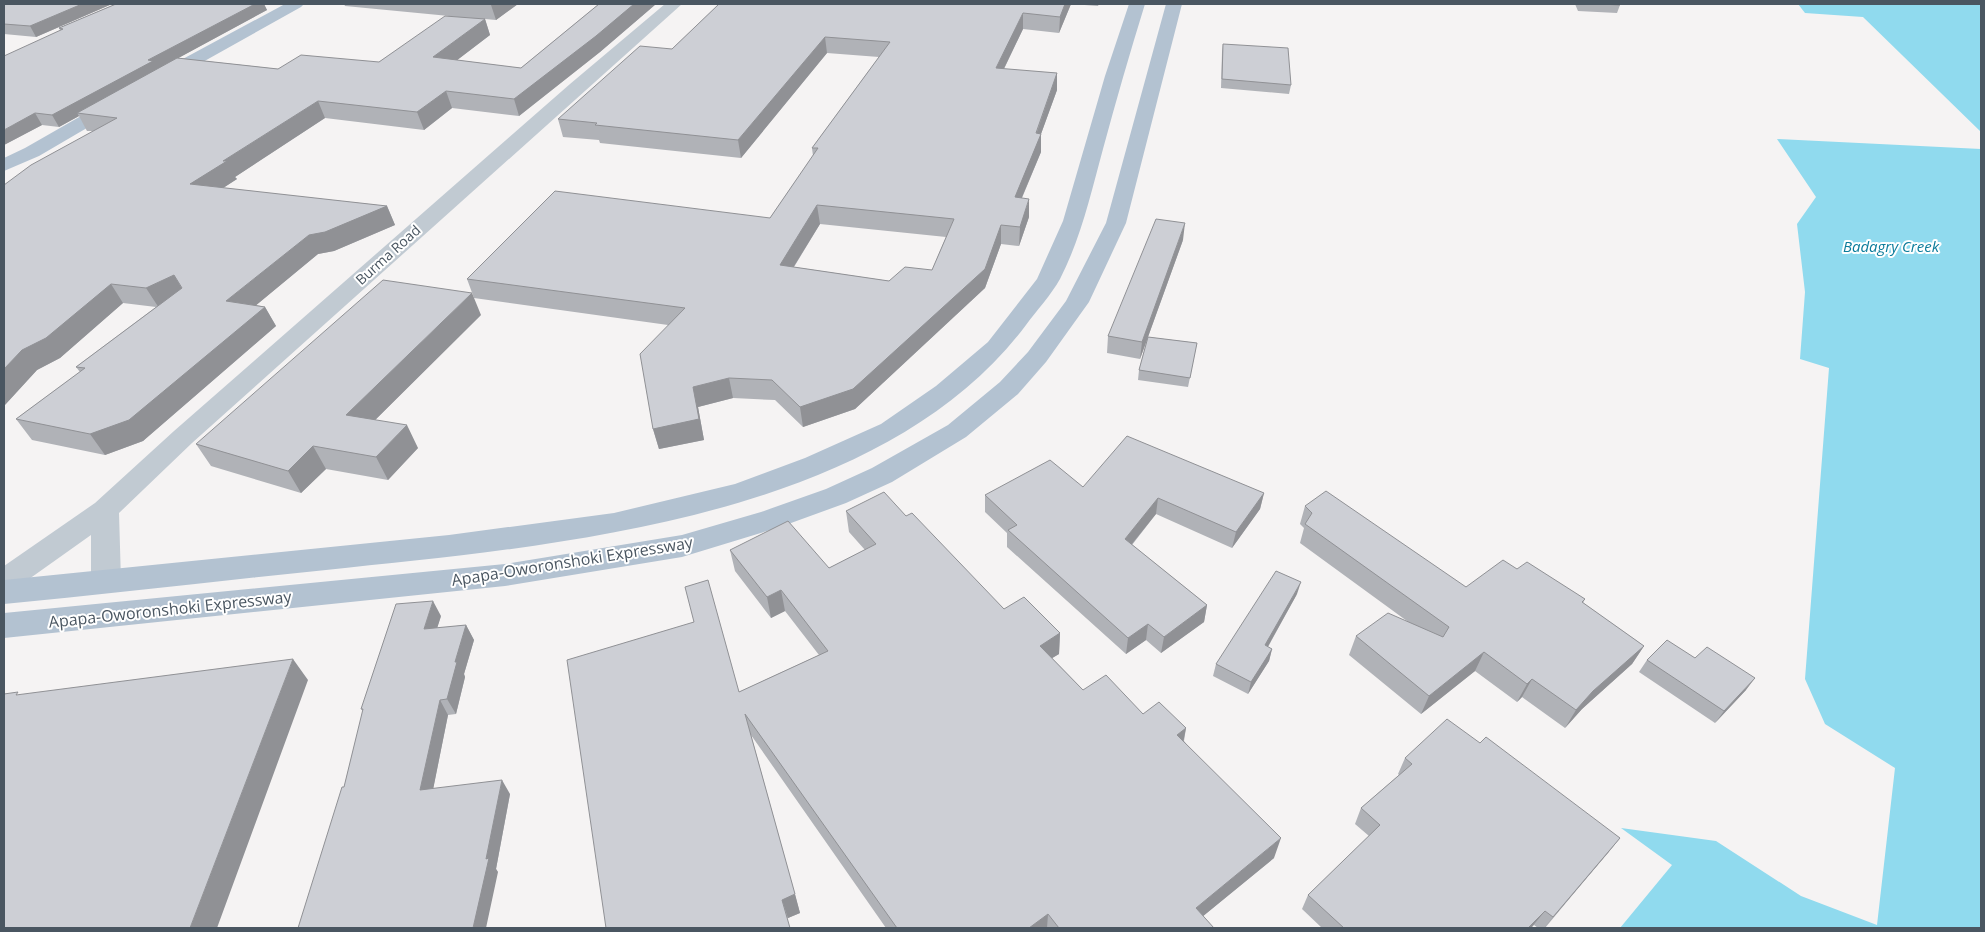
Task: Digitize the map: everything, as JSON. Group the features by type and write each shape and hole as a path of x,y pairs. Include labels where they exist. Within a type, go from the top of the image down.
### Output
{"main road":[{"path":"144,88 296,4"},
{"name":"Apapa-Oworonshoki Expressway","path":"4,592 449,546 614,523 741,492 815,465 890,430 945,392 997,347 1048,280 1073,220 1112,81 1137,4"},
{"name":"Apapa-Oworonshoki Expressway","path":"4,626 506,574 682,546 770,520 836,496 882,475 956,431 1009,388 1037,357 1078,302 1116,223 1174,4"},
{"path":"4,165 32,152 126,98"},
{"path":"4,178 32,152"}],"street":[{"name":"Burma Road","path":"4,581 104,510 553,108 674,4"},
{"path":"104,510 106,581"}],"water":[{"path":"1798,4 1981,4 1981,132 1863,17 1805,13"},
{"name":"Badagry Creek","path":"1777,139 1981,149 1981,928 1620,928 1672,865 1621,828 1716,841 1801,896 1877,925 1895,768 1825,724 1805,679 1829,368 1800,359 1805,292 1797,224 1816,197"}],"building":[{"path":"4,4 82,4 30,26 4,24"},
{"path":"116,4 255,4 148,60 153,61 52,115 35,113 4,130 4,56 63,29 59,28"},
{"path":"599,4 634,4 596,36 514,99 446,91 417,112 318,101 190,184 387,206 325,232 309,235 226,301 265,307 129,420 90,434 16,419 85,368 76,367 182,288 174,275 146,288 111,284 46,338 22,350 4,369 4,185 31,165 117,118 77,113 177,58 278,69 301,55 379,62 445,16 485,19 433,57 521,68"},
{"path":"719,4 1065,4 1060,17 1023,13 996,68 1057,73 1036,133 1041,134 1015,197 1029,199 1020,227 1001,225 985,269 853,389 800,407 772,380 729,378 693,387 699,419 653,429 640,354 685,308 467,279 555,191 770,218 818,148 812,148 890,42 825,37 738,140 595,125 597,123 558,119 640,46 672,49","holes":["817,205 954,219 932,270 905,267 889,281 780,265"]},
{"path":"1223,44 1288,48 1291,85 1222,79"},
{"path":"1156,219 1185,223 1142,342 1108,336"},
{"path":"383,280 472,293 346,415 407,425 376,457 313,446 288,471 196,444"},
{"path":"1148,337 1197,343 1190,378 1139,370"},
{"path":"1127,436 1264,493 1236,532 1158,498 1125,539 1207,605 1164,637 1148,624 1128,638 1008,530 1017,525 985,495 1050,460 1083,487"},
{"path":"1326,491 1466,587 1503,560 1517,569 1527,562 1585,599 1582,602 1644,646 1593,691 1576,710 1532,679 1527,684 1484,652 1429,696 1356,636 1388,613 1443,637 1449,627 1305,524 1312,513 1305,506"},
{"path":"884,492 906,516 912,513 1004,609 1024,597 1060,633 1040,646 1083,690 1106,675 1143,714 1159,702 1186,728 1177,735 1281,838 1196,908 1214,928 1059,928 1048,914 1029,928 897,928 745,714 795,894 782,900 790,928 606,928 567,660 694,622 685,587 708,580 739,692 828,651 781,590 767,597 730,550 788,521 829,568 876,544 846,511"},
{"path":"1276,571 1301,582 1265,645 1272,649 1251,682 1216,664"},
{"path":"433,601 424,629 466,625 447,699 440,700 420,790 502,780 486,859 489,858 473,928 298,928 342,787 344,787 363,709 361,709 396,604"},
{"path":"1667,640 1695,658 1707,647 1755,678 1724,711 1647,660"},
{"path":"293,659 190,928 4,928 4,694 18,692 16,695"},
{"path":"1447,719 1480,743 1486,737 1620,838 1553,917 1545,911 1528,928 1344,928 1308,895 1380,825 1361,808 1412,764 1405,758"}]}
